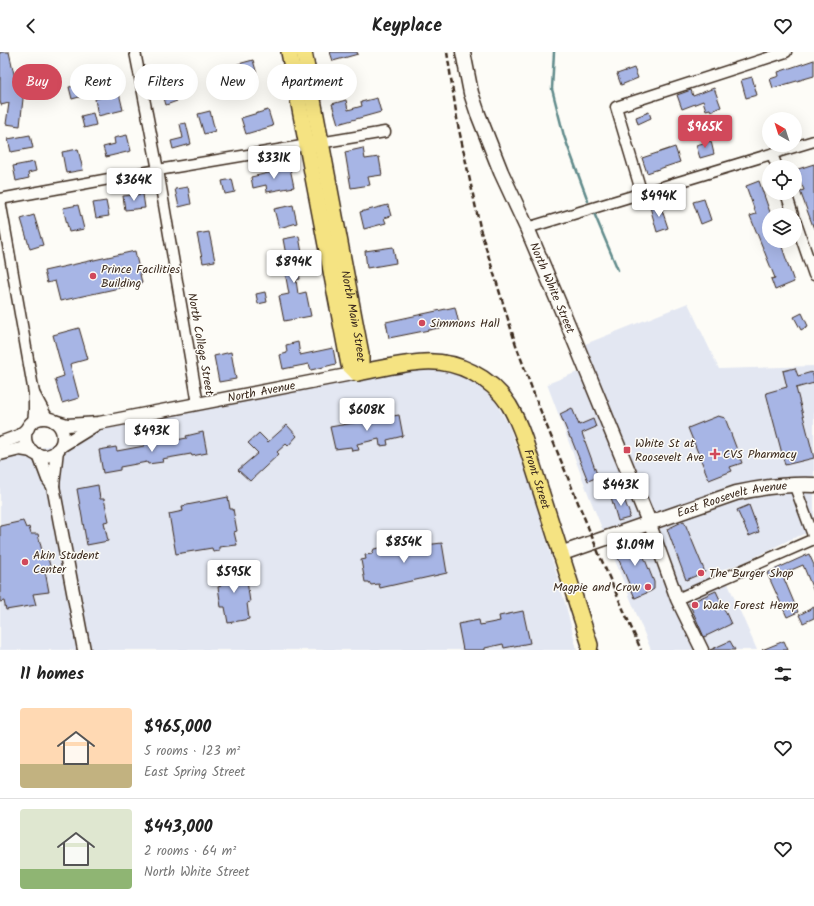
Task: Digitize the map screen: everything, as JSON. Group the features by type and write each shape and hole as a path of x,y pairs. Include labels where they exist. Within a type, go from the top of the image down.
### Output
{"main road":[{"name":"North Main Street","path":"289,52 313,144 361,354 361,362 357,373"},
{"name":"North Main Street","path":"304,52 313,144"},
{"name":"North White Street","path":"463,52 469,85 478,114 501,172 527,228 649,522"},
{"name":"North Avenue","path":"357,373 424,362"},
{"name":"Front Street","path":"424,362 448,364 460,367 478,376 494,388 508,404 524,438 590,645 590,650"},
{"name":"East Roosevelt Avenue","path":"560,554 736,493 757,488 794,484 814,484"}],"street":[{"name":"North College Street","path":"135,52 158,170 198,404"},
{"path":"642,194 617,107 786,52"},
{"path":"53,486 35,453 28,446 25,440 25,434 30,425 34,393 0,200 158,170 385,132"},
{"path":"527,228 814,141"},
{"path":"772,154 774,160"},
{"path":"802,240 814,275"},
{"name":"North Avenue","path":"51,420 67,425 99,423 357,373"},
{"path":"34,393 51,420 61,429 62,440 59,448 53,486 84,650"},
{"path":"0,443 19,436 30,425 42,419 51,420"},
{"name":"North Avenue","path":"59,448 99,423"},
{"path":"0,454 20,449 48,456 59,448"},
{"path":"677,598 814,538 794,484"},
{"path":"649,522 677,598 702,650"}],"shaded area":[{"path":"688,303 719,369 814,366 814,530 789,540 745,562 722,570 757,650 651,650 589,496 547,384 575,373 593,370 583,345"},
{"path":"425,369 453,373 477,384 495,401 509,426 531,488 566,606 577,650 0,650 0,459 32,451 94,431 380,375"}],"building":[{"path":"0,52 9,52 12,65 12,100 23,100 20,126 6,124 9,103 1,105"},
{"path":"330,52 357,52 358,54 333,61"},
{"path":"253,60 254,64 238,64"},
{"path":"814,60 814,76 773,88 770,79 779,76 778,72"},
{"path":"634,68 638,78 621,85 617,74"},
{"path":"752,77 757,95 746,98 741,80"},
{"path":"714,88 721,107 711,111 710,109 706,110 703,101 682,109 677,95 691,90 693,96"},
{"path":"377,98 381,112 338,124 332,104 346,100 348,110 362,106 361,102"},
{"path":"95,100 121,100 123,110 98,116"},
{"path":"165,100 177,100 177,101 166,105"},
{"path":"268,110 273,126 246,134 241,118"},
{"path":"210,111 215,131 204,134 198,114"},
{"path":"649,112 651,118 638,124 636,117"},
{"path":"93,113 96,125 84,128 81,116"},
{"path":"186,123 191,144 173,149 171,141 183,138 180,124"},
{"path":"30,135 33,148 11,152 8,139"},
{"path":"127,135 131,151 106,157 103,147 115,144 114,138"},
{"path":"711,141 714,154 700,158 696,145"},
{"path":"675,147 680,162 647,173 642,158"},
{"path":"363,148 365,159 379,157 382,175 368,177 370,185 351,188 345,152"},
{"path":"78,149 83,170 66,173 62,152"},
{"path":"34,162 36,171 28,173 29,178 16,181 13,166"},
{"path":"814,164 814,229 802,196 802,190 804,190 802,185 802,168"},
{"path":"290,168 294,187 267,192 266,185 253,188 251,177"},
{"path":"232,179 235,192 225,194 222,181"},
{"path":"759,181 762,190 762,200 766,200 769,208 762,208 762,246 750,216 756,214 746,186"},
{"path":"188,187 191,204 179,207 175,189"},
{"path":"143,194 145,208 125,210 123,196"},
{"path":"704,199 711,220 701,224 693,202"},
{"path":"106,201 109,216 96,218 93,203"},
{"path":"660,204 668,228 657,232 650,207"},
{"path":"78,205 84,229 69,232 63,208"},
{"path":"293,205 297,223 279,228 274,209"},
{"path":"388,205 391,216 384,218 386,223 364,229 360,212"},
{"path":"34,215 43,245 30,249 21,219"},
{"path":"209,232 215,261 203,263 197,234"},
{"path":"299,236 302,253 296,254 300,279 296,280 298,294 306,292 311,316 284,321 279,296 289,294 284,267 288,266 283,239"},
{"path":"393,247 396,263 367,268 365,251"},
{"path":"763,248 782,248 794,282 775,290 771,279 775,278"},
{"name":"Prince Facilities Building","path":"135,251 142,283 60,301 55,281 47,283 44,271"},
{"path":"265,292 267,302 258,304 256,294"},
{"name":"Simmons Hall","path":"455,307 459,324 389,338 386,322"},
{"path":"802,313 808,326 801,330 794,317"},
{"path":"79,328 88,359 70,364 79,398 62,403 55,379 64,376 53,335"},
{"path":"298,342 300,355 333,348 336,364 311,370 309,364 283,369 280,355 287,353 286,345"},
{"path":"231,352 236,379 219,382 214,356"},
{"path":"795,368 798,376 812,372 814,379 814,383 796,388 814,458 785,465 766,393 787,387 783,371"},
{"path":"572,408 579,425 593,419 596,427 582,433 598,477 588,481 560,414"},
{"path":"399,415 403,436 387,440 388,445 380,446 379,439 357,444 359,450 352,451 351,447 335,449 330,427"},
{"path":"718,416 725,418 742,463 730,467 732,471 709,480 688,428"},
{"path":"287,425 297,436 288,446 286,444 277,452 279,454 250,481 238,470 258,453 248,443 259,433 268,442"},
{"path":"203,432 207,453 162,459 163,462 148,464 147,462 120,467 120,470 103,473 99,450 116,447 117,451 144,446 144,443 160,440 160,443 187,438 186,436"},
{"path":"98,485 100,499 104,499 109,521 104,522 108,541 87,545 77,489"},
{"path":"622,493 630,515 629,518 618,521 611,497"},
{"path":"228,497 230,509 233,509 237,531 234,532 237,545 219,547 219,551 213,552 212,548 176,554 169,514 183,511 182,506"},
{"path":"749,505 759,532 749,536 737,510"},
{"name":"Akin Student Center","path":"23,521 26,528 29,527 31,534 38,534 43,555 47,554 51,570 45,571 49,592 33,594 36,605 6,610 4,601 0,602 0,526"},
{"path":"684,521 705,572 686,580 667,529"},
{"path":"630,539 638,542 654,582 654,589 635,598 613,546"},
{"path":"424,540 425,545 442,543 447,573 380,588 379,584 371,585 369,582 365,582 361,560 366,559 365,555 372,554 374,549"},
{"path":"809,554 814,565 814,592 803,565 782,574 798,612 787,617 767,573"},
{"path":"240,566 243,582 247,581 250,602 247,603 249,619 228,623 225,607 221,607 218,587 221,586 218,569"},
{"path":"716,591 731,624 704,637 689,603"},
{"path":"814,607 814,618 803,623 799,615"},
{"path":"523,611 530,643 504,648 503,644 485,648 485,650 463,650 458,624 479,620 480,625 500,621 499,616"},
{"path":"730,641 735,650 710,650"},
{"path":"784,641 788,650 762,650"}],"waterway":[{"path":"554,52 552,89 564,136 588,201"},
{"path":"594,213 618,270"}],"railway":[{"path":"447,52 458,125 481,232 516,345 535,397 599,554 641,650"}],"place":[{"name":"Prince Facilities Building","path":"93,276"},
{"name":"Simmons Hall","path":"422,323"},
{"name":"White St at Roosevelt Ave","path":"627,450"},
{"name":"CVS Pharmacy","path":"715,454"},
{"name":"Akin Student Center","path":"25,562"},
{"name":"The Burger Shop","path":"701,573"},
{"name":"Magpie and Crow","path":"648,587"},
{"name":"Wake Forest Hemp","path":"695,605"}]}
